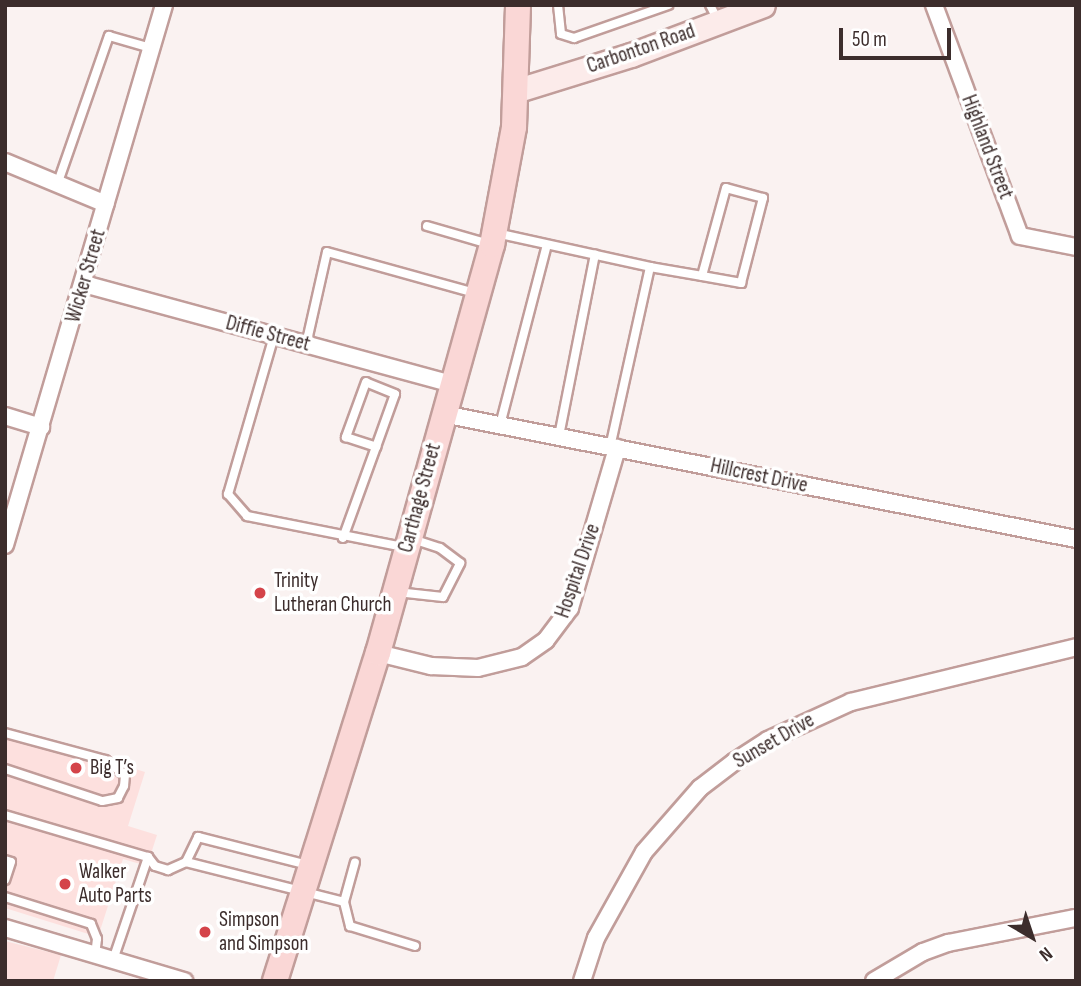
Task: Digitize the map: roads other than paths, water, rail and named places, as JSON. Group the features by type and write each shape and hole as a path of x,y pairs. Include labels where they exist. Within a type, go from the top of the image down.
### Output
{"main road":[{"name":"Carthage Street","path":"275,981 378,653 493,239 518,90 518,5"}],"street":[{"name":"Wicker Street","path":"5,545 164,5"},
{"name":"Highland Street","path":"934,5 1020,236 1076,247"},
{"name":"Carbonton Road","path":"518,90 714,14 754,7"},
{"path":"5,162 106,204"},
{"name":"Diffie Street","path":"84,284 451,384"},
{"name":"Hillcrest Drive","path":"443,414 1076,538"},
{"path":"5,416 41,427"},
{"name":"Hospital Drive","path":"378,653 431,666 478,668 522,657 547,640 570,608 613,447"},
{"name":"Sunset Drive","path":"582,981 596,938 644,852 693,794 734,762 779,734 851,702 1076,648"},
{"path":"874,981 912,957 948,943 1076,918"},
{"path":"5,928 184,981"}],"lane":[{"path":"558,5 561,34 574,38 668,5"},
{"path":"57,185 109,36 151,48"},
{"path":"427,226 493,239 547,245 650,267 741,283 763,198 726,188 702,276"},
{"path":"500,425 547,245"},
{"path":"306,345 327,252 478,294"},
{"path":"559,436 595,255"},
{"path":"613,447 650,267"},
{"path":"274,336 228,494 247,516 343,538 440,548 460,563 443,597 394,592"},
{"path":"343,538 376,447 395,394 366,382 346,437 376,447"},
{"path":"5,733 105,760 125,775 124,786 118,798 102,801 5,769"},
{"path":"5,815 148,857 155,866 168,870 186,862 344,902"},
{"path":"186,862 198,836 311,866"},
{"path":"113,960 148,857"},
{"path":"5,860 10,862 5,880"},
{"path":"355,862 344,902 351,926 415,946"},
{"path":"5,897 91,924 97,939 95,955"}],"place":[{"name":"Trinity Lutheran Church","path":"260,593"},
{"name":"Big T’s","path":"76,768"},
{"name":"Walker Auto Parts","path":"65,884"},
{"name":"Simpson and Simpson","path":"205,932"}]}
